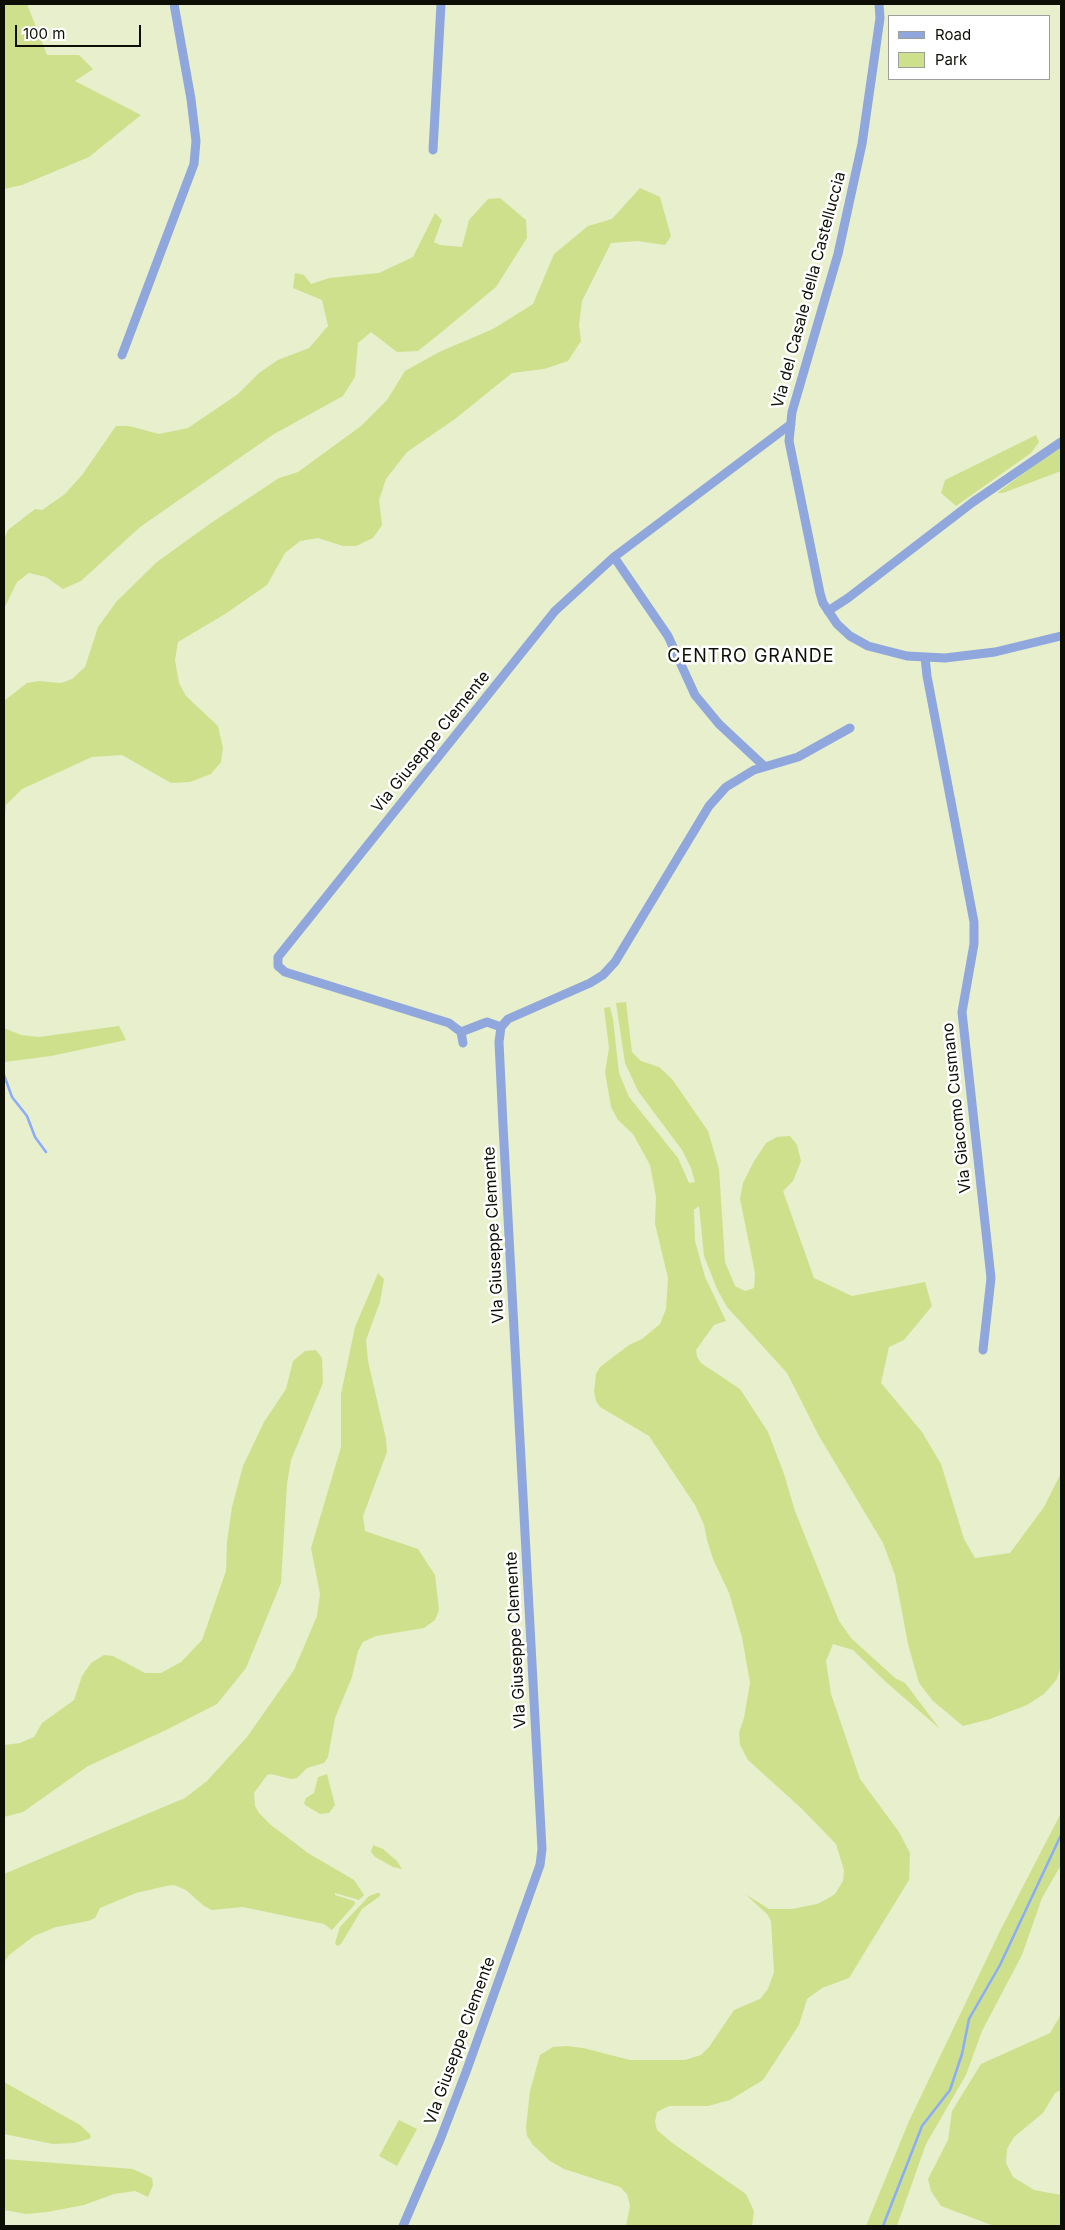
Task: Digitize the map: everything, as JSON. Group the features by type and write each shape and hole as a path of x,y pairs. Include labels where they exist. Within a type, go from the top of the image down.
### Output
{"street":[{"path":"122,355 194,164 196,142 191,99 174,4"},
{"path":"433,150 441,4"},
{"name":"Via del Casale della Castelluccia","path":"879,4 880,18 862,144 838,254 792,412 789,441 823,604 837,624 850,636 868,646 907,656 945,658 995,652 1061,636"},
{"name":"Via Giuseppe Clemente","path":"460,1032 449,1023 285,972 279,968 277,960 555,611 614,557 791,424"},
{"path":"828,611 848,598 973,502 1061,442"},
{"path":"614,557 668,636 690,688 698,700 719,724 764,766"},
{"name":"Via Giacomo Cusmano","path":"926,657 927,676 974,922 974,944 962,1012 991,1278 984,1350"},
{"path":"463,1043 460,1032 487,1022 501,1026 508,1019 590,983 603,975 625,947 709,806 733,782 764,766 798,757 850,728"},
{"name":"VIa Giuseppe Clemente","path":"403,2226 440,2140 466,2072 540,1865 542,1849 542,1809 503,1125 499,1042 501,1026"}],"green space":[{"path":"4,4 27,4 47,55 79,55 93,69 75,81 141,115 89,157 22,185 4,189"},
{"path":"640,188 660,197 671,236 665,245 638,241 611,243 582,301 579,325 581,341 568,361 544,369 512,373 455,419 407,452 386,479 379,500 382,525 373,538 356,546 343,546 318,538 300,541 285,553 267,585 225,614 178,642 175,660 179,683 186,696 218,726 223,748 221,762 211,774 190,782 171,783 122,755 92,757 22,789 6,805 4,823 4,701 27,683 39,681 61,683 72,679 85,667 98,627 117,601 157,562 279,478 298,472 361,426 387,400 405,371 439,352 493,329 533,304 554,254 588,226 612,219"},
{"path":"500,198 526,220 527,238 496,287 418,351 397,352 371,332 358,343 355,377 343,396 274,434 140,527 81,581 63,589 46,577 29,573 17,582 4,609 4,539 8,530 35,509 42,510 65,494 82,475 116,426 129,426 159,434 188,428 238,394 259,373 278,360 309,348 328,326 322,300 293,288 295,273 304,275 311,284 329,278 379,273 413,257 435,213 442,220 434,242 440,245 462,247 469,220 488,199"},
{"path":"1036,435 1039,442 1031,453 956,506 941,493 945,480"},
{"path":"1061,445 1061,471 1003,493 997,493"},
{"path":"626,1002 632,1052 641,1061 659,1067 672,1079 708,1131 719,1169 725,1262 735,1286 745,1291 754,1288 755,1273 740,1199 743,1183 766,1143 777,1137 790,1136 797,1145 801,1161 793,1181 783,1191 814,1278 852,1296 925,1282 932,1306 904,1340 889,1347 881,1383 922,1432 941,1464 964,1539 975,1558 1010,1553 1044,1507 1061,1473 1061,1665 1057,1679 1044,1694 1027,1705 990,1719 963,1726 933,1701 919,1683 908,1644 895,1575 883,1543 819,1436 787,1373 727,1307 717,1289 704,1256 699,1206 694,1210 695,1241 705,1277 726,1321 714,1325 696,1350 697,1357 701,1363 740,1389 768,1432 784,1474 795,1511 839,1621 851,1638 895,1678 905,1683 940,1729 887,1683 853,1650 833,1644 826,1661 831,1694 860,1779 899,1832 910,1853 909,1880 849,1978 822,1988 807,1999 799,2025 763,2080 730,2100 708,2106 669,2106 657,2112 655,2122 657,2130 671,2142 746,2194 754,2211 752,2226 626,2226 630,2206 627,2194 620,2187 564,2169 550,2161 533,2145 527,2136 526,2127 530,2091 540,2055 553,2047 583,2048 630,2060 685,2060 701,2055 709,2047 734,2010 760,1999 768,1989 774,1972 771,1921 767,1914 745,1894 769,1909 792,1909 817,1904 835,1894 843,1881 844,1870 836,1844 801,1808 748,1760 740,1745 739,1732 744,1718 750,1683 742,1637 729,1593 713,1559 704,1525 695,1505 649,1436 600,1407 596,1401 594,1392 596,1374 600,1367 629,1345 642,1339 660,1324 666,1309 668,1278 655,1224 656,1197 650,1165 633,1134 618,1120 611,1107 605,1072 609,1048 604,1008 610,1007 619,1073 629,1097 678,1158 689,1183 695,1182 691,1168 682,1150 638,1091 625,1063 616,1003"},
{"path":"119,1026 126,1040 51,1056 4,1062 4,1028 21,1035 39,1037"},
{"path":"378,1273 384,1279 380,1302 366,1340 368,1361 386,1439 387,1452 363,1516 365,1531 418,1549 435,1575 439,1610 435,1620 424,1628 376,1636 363,1642 358,1651 352,1677 335,1718 328,1757 324,1763 307,1768 297,1778 291,1779 271,1774 267,1775 254,1793 255,1806 271,1825 308,1853 354,1880 364,1895 359,1900 335,1893 335,1895 354,1901 355,1904 332,1930 324,1924 243,1907 212,1910 204,1906 186,1890 174,1885 166,1886 136,1893 100,1908 95,1918 88,1921 56,1927 34,1936 9,1955 4,1963 4,1874 185,1798 207,1781 247,1737 294,1670 317,1616 320,1594 311,1548 341,1447 341,1394 355,1327"},
{"path":"316,1350 322,1358 323,1383 291,1460 287,1484 281,1583 246,1668 217,1704 88,1766 23,1812 4,1817 4,1745 20,1743 34,1737 42,1723 74,1700 82,1676 91,1663 104,1655 113,1656 145,1673 161,1673 181,1662 202,1640 226,1571 227,1542 232,1507 243,1466 264,1422 286,1389 293,1361 305,1351"},
{"path":"327,1774 335,1805 329,1813 320,1814 304,1803 306,1798 314,1793 318,1777"},
{"path":"1061,1813 1061,1865 1042,1898 1022,1955 982,2031 966,2075 926,2144 897,2226 866,2226 909,2121 1001,1929"},
{"path":"373,1845 383,1849 397,1861 402,1869 393,1867 375,1857 371,1852"},
{"path":"380,1893 380,1896 362,1909 341,1944 337,1946 335,1943 340,1927 369,1896"},
{"path":"1061,2014 1061,2090 1055,2093 1043,2113 1014,2137 1007,2149 1006,2163 1013,2177 1034,2190 1061,2195 1061,2226 994,2226 941,2206 931,2191 928,2179 948,2140 952,2111 981,2064 1050,2033"},
{"path":"4,2082 80,2125 91,2137 74,2143 53,2144 4,2134"},
{"path":"399,2120 417,2129 397,2166 379,2156"},
{"path":"4,2159 133,2169 152,2178 153,2185 148,2197 135,2191 114,2194 84,2205 26,2214 4,2210"}],"waterway":[{"path":"4,1075 12,1097 27,1116 35,1137 46,1152"},
{"path":"883,2226 922,2126 950,2090 962,2054 969,2019 1000,1965 1061,1835"}],"district":[{"name":"CENTRO GRANDE","path":"751,657"}]}
